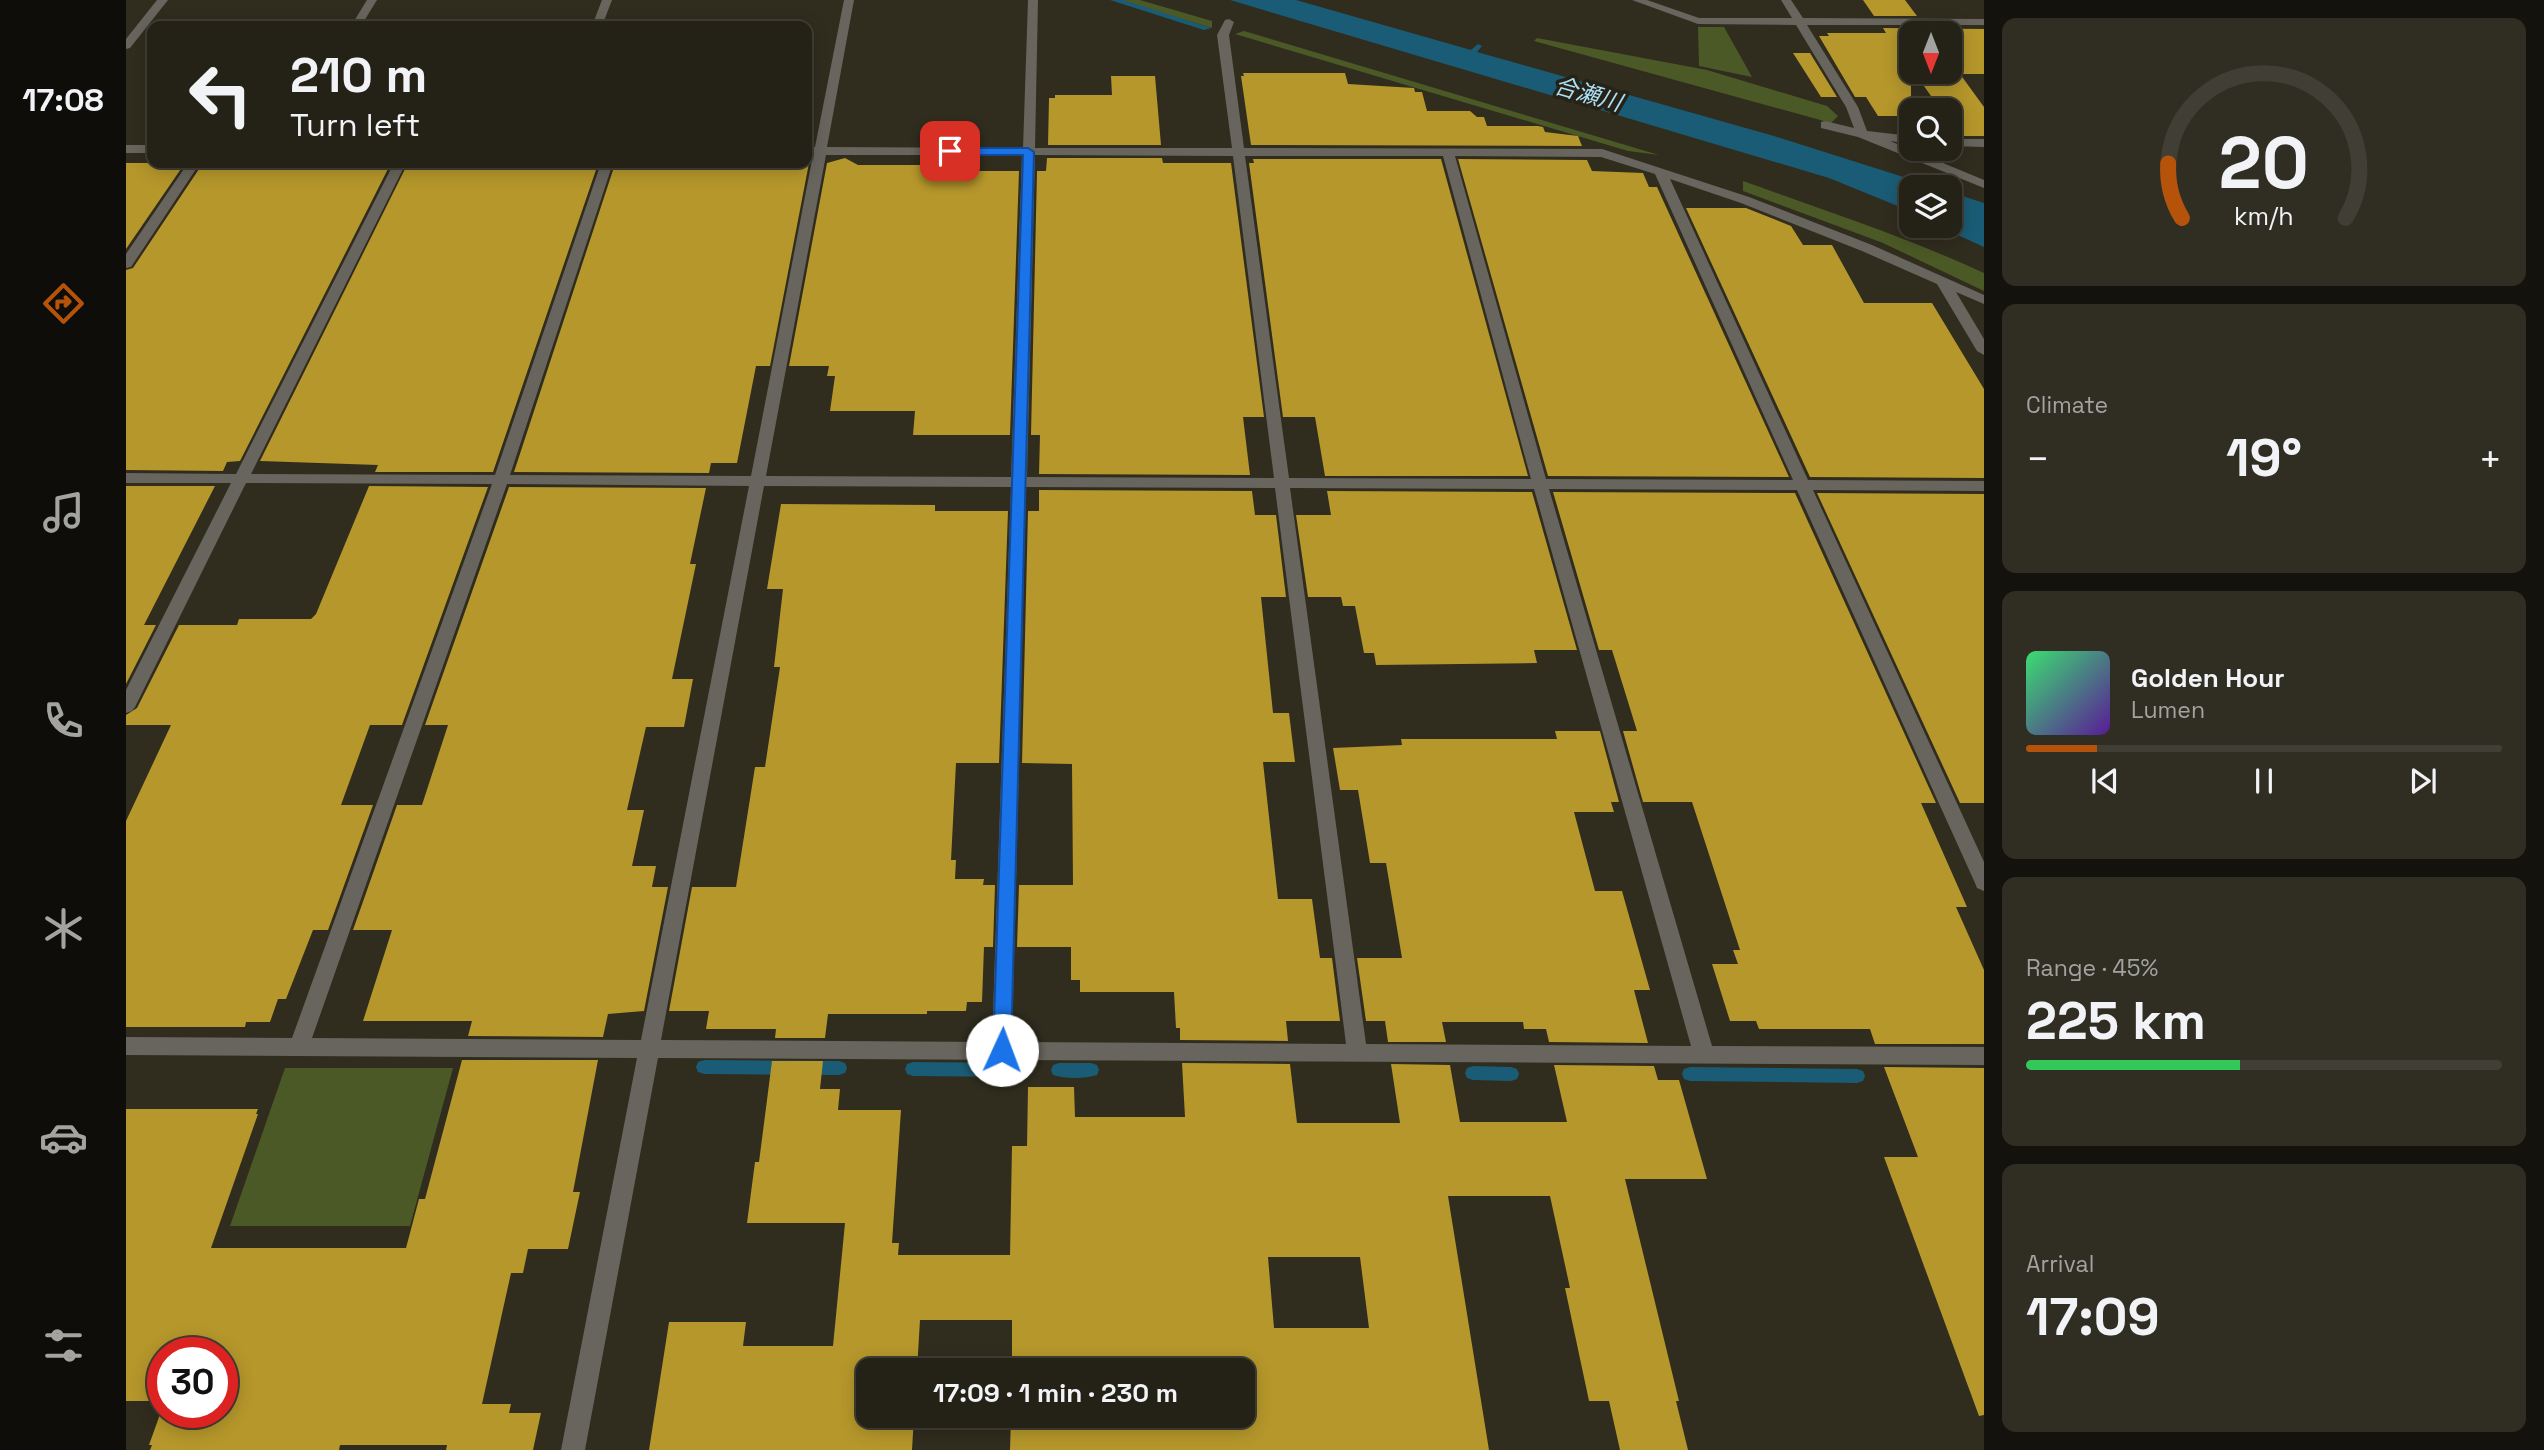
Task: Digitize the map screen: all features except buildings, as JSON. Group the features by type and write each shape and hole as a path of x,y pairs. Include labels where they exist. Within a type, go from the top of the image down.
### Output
{"street":[{"path":"126,46 163,0"},
{"path":"359,21 372,0"},
{"path":"599,21 607,0"},
{"path":"849,0 814,151 1602,153 1745,200 1867,248 1984,300"},
{"path":"1002,1050 1033,0"},
{"path":"1637,0 1698,21 1984,22"},
{"path":"1786,0 1852,107 1861,134 1984,184"},
{"path":"1229,22 1223,35 1357,1053"},
{"path":"1825,125 1861,134 1899,139"},
{"path":"1962,143 1984,143"},
{"path":"126,149 147,149"},
{"path":"1448,153 1539,484 1704,1055"},
{"path":"126,264 191,168"},
{"path":"126,707 397,168"},
{"path":"299,1046 501,480 605,168"},
{"path":"573,1450 652,1049 758,480 811,168"},
{"path":"1661,174 1984,883"},
{"path":"1942,281 1984,351"},
{"path":"126,478 1984,486"},
{"path":"126,1046 1984,1056"}],"green space":[{"path":"1118,0 1140,0 1212,21 1212,28"},
{"path":"1698,27 1724,27 1752,77 1699,66"},
{"path":"1244,31 1659,155 1628,151 1235,34"},
{"path":"1537,38 1707,70 1827,106 1838,116 1831,123 1534,41"},
{"path":"1743,181 1955,260 1984,273 1984,291 1883,243 1743,191"},
{"path":"285,1068 453,1068 410,1226 230,1226"}],"water":[{"name":"合瀬川","path":"1230,0 1296,0 1471,50 1478,44 1482,46 1477,52 1774,136 1899,176 1899,207 1829,178"},
{"path":"1962,196 1984,203 1984,247 1962,237"}],"waterway":[{"path":"1114,0 1207,28"},
{"path":"704,1067 839,1068"},
{"path":"913,1069 1022,1070"},
{"path":"1059,1070 1091,1070"},
{"path":"1473,1073 1511,1074"},
{"path":"1690,1074 1857,1076"}],"route":[{"path":"950,151 1028,152 1002,1050"}]}
